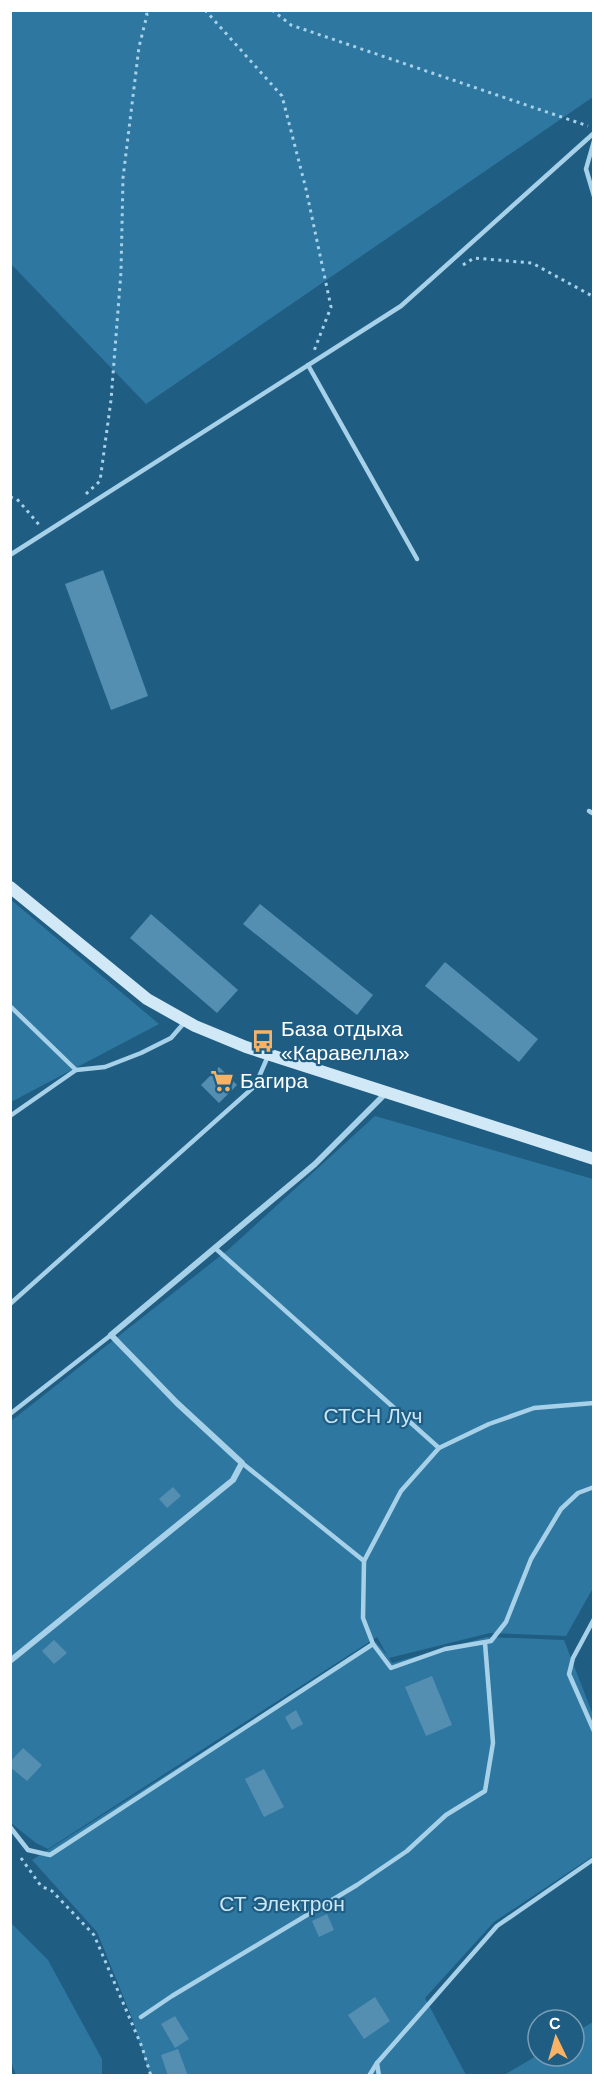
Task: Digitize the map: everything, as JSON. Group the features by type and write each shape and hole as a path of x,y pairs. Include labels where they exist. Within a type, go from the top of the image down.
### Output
{"main road":[{"path":"10,887 147,999 186,1021 246,1047 594,1159"}],"street":[{"path":"10,1661 233,1480 242,1463 111,1335 315,1164 387,1092"}],"lane":[{"path":"10,555 401,306 594,131"},
{"path":"594,141 585,169 594,196"},
{"path":"308,365 417,559"},
{"path":"10,1006 76,1070"},
{"path":"10,1116 76,1070 105,1067 141,1053 171,1038 186,1021"},
{"path":"10,1304 255,1086 269,1054"},
{"path":"215,1248 438,1448"},
{"path":"10,1414 111,1335"},
{"path":"594,1403 534,1408 489,1424 438,1448 401,1491 364,1562 363,1618 373,1644 391,1668 445,1649 491,1641 506,1622 531,1559 561,1509 578,1493 594,1487"},
{"path":"242,1463 364,1562"},
{"path":"594,1619 573,1658 569,1674 594,1731"},
{"path":"141,2018 172,1996 357,1885 407,1851 446,1815 485,1791 493,1743 485,1643"},
{"path":"10,1827 28,1850 50,1855 373,1644"},
{"path":"369,2076 377,2063 497,1926 594,1859"},
{"path":"377,2063 380,2076"}],"path":[{"path":"84,496 100,481 111,400 121,272 123,178 139,47 147,15 146,10"},
{"path":"205,10 282,96 306,189 331,307 308,365"},
{"path":"272,10 291,25 594,131"},
{"path":"456,270 474,258 532,263 594,297"},
{"path":"10,497 17,500 46,532"},
{"path":"17,1852 41,1886 52,1891 94,1935 142,2047 151,2076"}],"green space":[{"path":"11,10 593,11 593,97 146,404 11,264"},
{"path":"10,899 159,1024 11,1102 10,1102"},
{"name":"СТСН Луч","path":"375,1116 593,1179 593,1588 566,1636 490,1633 389,1658 392,1663 487,1637 564,1640 593,1715 593,1856 494,1922 425,1998 466,2075 150,2075 132,2018 97,1932 32,1860 376,1642 387,1655 377,1637 48,1849 36,1843 11,1823 11,1421 229,1249"},
{"path":"11,1923 48,1960 102,2059 102,2075 16,2075 10,2059"},
{"path":"593,2022 593,2075 504,2075 526,2062 526,2068 586,2068 586,2026"}],"building":[{"path":"103,570 148,696 111,710 65,584"},
{"path":"260,904 373,995 357,1015 243,924"},
{"path":"151,914 238,990 217,1013 130,938"},
{"path":"445,962 538,1039 519,1062 425,986"},
{"path":"219,1067 237,1085 219,1103 201,1085"},
{"path":"173,1487 181,1496 167,1508 159,1499"},
{"path":"54,1640 67,1653 54,1664 42,1651"},
{"path":"432,1676 452,1725 426,1736 405,1687"},
{"path":"296,1710 303,1724 292,1730 285,1717"},
{"path":"23,1748 42,1765 27,1781 10,1767 10,1762"},
{"path":"264,1769 284,1807 264,1817 245,1779"},
{"path":"327,1914 334,1930 319,1937 312,1921"},
{"path":"375,1997 390,2021 364,2039 348,2015"},
{"path":"175,2016 189,2039 175,2048 161,2024"},
{"path":"178,2049 188,2076 168,2076 161,2055"}],"place":[{"name":"База отдыха «Каравелла»","path":"263,1041"},
{"name":"Багира","path":"222,1081"}],"park label":[{"name":"СТ Электрон","path":"282,1904"}]}
